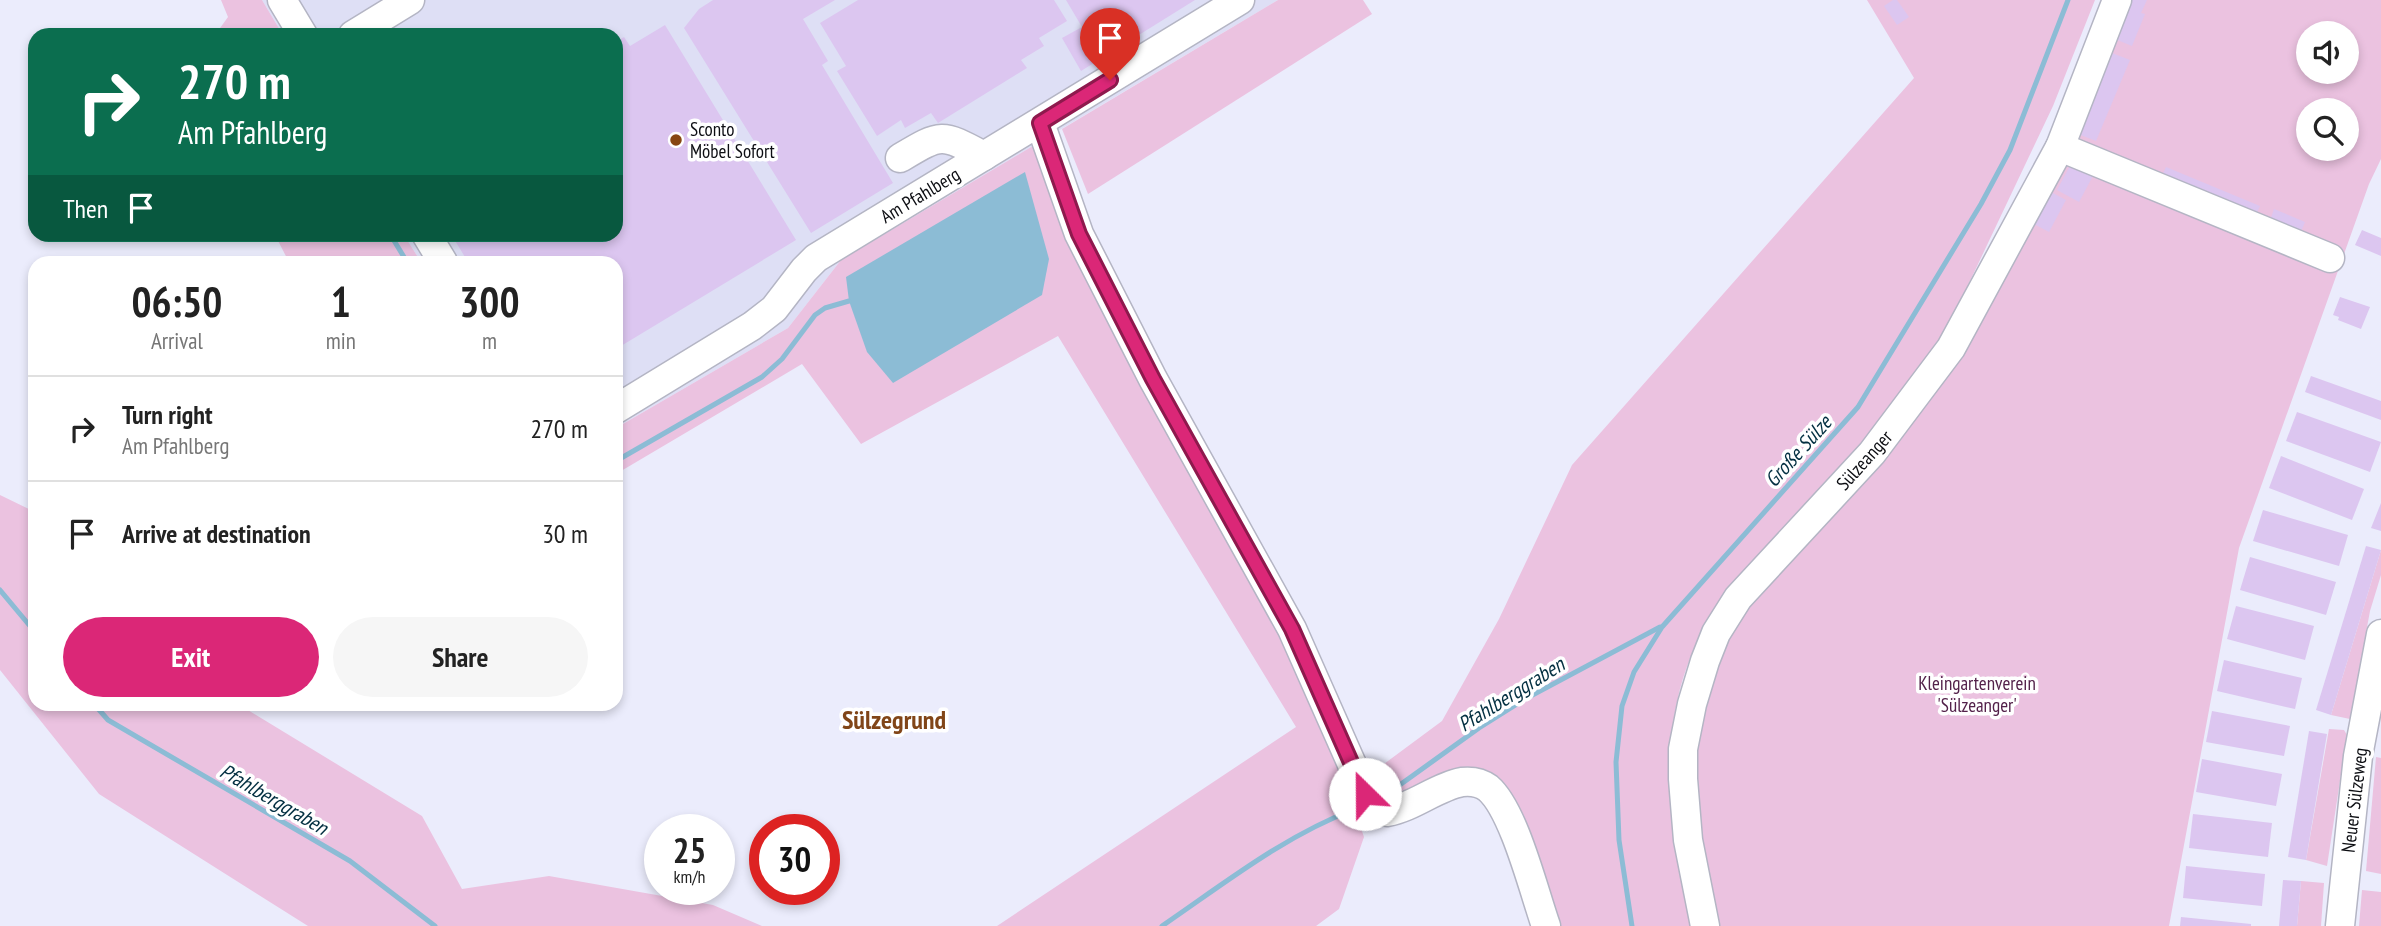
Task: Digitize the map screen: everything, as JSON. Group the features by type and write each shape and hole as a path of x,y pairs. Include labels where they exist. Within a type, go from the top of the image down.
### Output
{"street":[{"path":"282,0 299,28"},
{"path":"364,28 410,0"},
{"name":"Am Pfahlberg","path":"623,404 764,317 781,301 816,258 1240,0"},
{"name":"Sülzeanger","path":"1705,926 1688,839 1683,779 1684,749 1695,693 1716,633 1738,598 1872,453 1939,366 1961,332 2060,147 2117,0"},
{"path":"1040,123 1070,212 1084,244 1153,379 1292,629 1367,797 1379,810 1387,812 1464,782 1479,783 1489,789 1510,822 1546,926"},
{"path":"901,158 940,138 953,140 984,156"},
{"path":"2060,147 2330,258"},
{"name":"Neuer Sülzeweg","path":"2340,926 2358,756 2381,634"}],"shaded area":[{"path":"262,0 1278,0 841,260 788,328 623,424 623,256 417,256 408,242 623,242 623,28 279,28"}],"green space":[{"path":"221,0 262,0 279,28 220,28 228,17"},
{"path":"1278,0 1363,0 1372,14 1088,194 1062,129"},
{"path":"1867,0 2095,0 2053,106 1951,321 1937,345 1857,453 1723,598 1700,636 1684,676 1674,716 1670,757 1675,841 1691,926 1551,926 1489,777 1385,804 1365,778 1442,721 1499,619 1572,465 1914,78"},
{"name":"Kleingartenverein 'Sülzeanger'","path":"2130,0 2381,0 2381,159 2369,184 2239,548 2169,926 1713,926 1699,862 1693,747 1725,631 1879,462"},
{"path":"1036,144 1281,630 1328,731 1364,837 1339,909 1316,926 997,926 1296,727 1058,336 861,444 802,364 623,470 623,424 788,328 841,260"},
{"path":"279,242 408,242 417,256 286,256"},
{"path":"0,495 28,509 28,705 0,670"},
{"path":"2381,550 2381,575 2370,611 2350,719 2331,715"},
{"path":"33,711 250,711 422,816 462,889 549,876 644,893 644,905 713,905 762,926 308,926 99,794"},
{"path":"2329,729 2344,730 2347,735 2327,866 2306,860"},
{"path":"2376,757 2381,758 2381,874 2366,871"},
{"path":"2301,881 2324,883 2321,926 2297,926"},
{"path":"2362,890 2381,892 2381,926 2359,926"}],"water":[{"path":"1025,172 1049,259 1042,295 893,383 867,352 849,301 846,277"}],"building":[{"path":"713,0 835,0 803,19 828,61 822,65 893,183 811,233 684,28 699,9"},
{"path":"858,0 1054,0 1067,21 1039,38 1044,46 1021,60 1027,68 938,123 931,113 905,128 901,120 877,136 837,71 846,66 820,23"},
{"path":"1066,0 1195,0 1081,71 1062,38 1082,27"},
{"path":"1897,0 1909,17 1897,25 1884,6"},
{"path":"2132,0 2147,0 2141,13 2145,14 2132,46 2115,39"},
{"name":"Sconto Möbel Sofort","path":"665,25 796,240 623,345 623,256 464,256 456,242 623,242 623,38 630,46"},
{"path":"2112,53 2130,60 2096,141 2078,134"},
{"path":"2072,162 2094,174 2079,202 2057,190"},
{"path":"2166,167 2260,206 2254,219 2160,180"},
{"path":"2049,191 2066,200 2049,232 2032,223"},
{"path":"2274,209 2305,222 2299,236 2269,223"},
{"path":"2362,230 2381,238 2381,256 2355,245"},
{"path":"2340,297 2370,307 2361,329 2338,320 2339,317 2333,315"},
{"path":"2311,376 2381,401 2381,420 2305,392"},
{"path":"2297,412 2381,442 2370,472 2286,441"},
{"path":"2281,456 2364,489 2352,520 2269,488"},
{"path":"2381,503 2381,531 2371,528"},
{"path":"2263,510 2348,535 2339,566 2253,541"},
{"path":"2366,546 2381,550 2331,715 2316,710"},
{"path":"2250,557 2336,582 2326,615 2240,590"},
{"path":"2236,606 2314,626 2305,660 2227,639"},
{"path":"2224,660 2302,678 2295,709 2217,691"},
{"path":"2212,711 2290,726 2284,756 2206,742"},
{"path":"2309,731 2327,734 2306,860 2288,857"},
{"path":"2202,759 2282,774 2276,806 2196,792"},
{"path":"2193,814 2272,823 2268,857 2189,848"},
{"path":"2186,866 2265,874 2262,906 2183,898"},
{"path":"2283,880 2301,881 2297,926 2279,926"},
{"path":"2181,917 2251,924 2251,926 2180,926"}],"waterway":[{"name":"Große Sülze","path":"1632,926 1619,840 1616,762 1622,706 1634,672 1662,627 1858,407 1981,204 2010,150 2068,0"},
{"path":"395,242 403,256"},
{"path":"623,457 762,377 782,359 815,315 825,308 849,301"},
{"name":"Pfahlberggraben","path":"0,590 28,624"},
{"name":"Pfahlberggraben","path":"1383,797 1479,728 1525,699 1660,627"},
{"name":"Pfahlberggraben","path":"100,711 108,720 350,861 435,926"},
{"name":"Pfahlberggraben","path":"1162,926 1279,847 1355,809"}],"place":[{"name":"Sconto Möbel Sofort","path":"676,140"}],"district":[{"name":"Sülzegrund","path":"894,719"}],"route":[{"path":"1110,80 1040,123 1070,212 1093,263 1153,379 1292,629 1365,794"}]}
